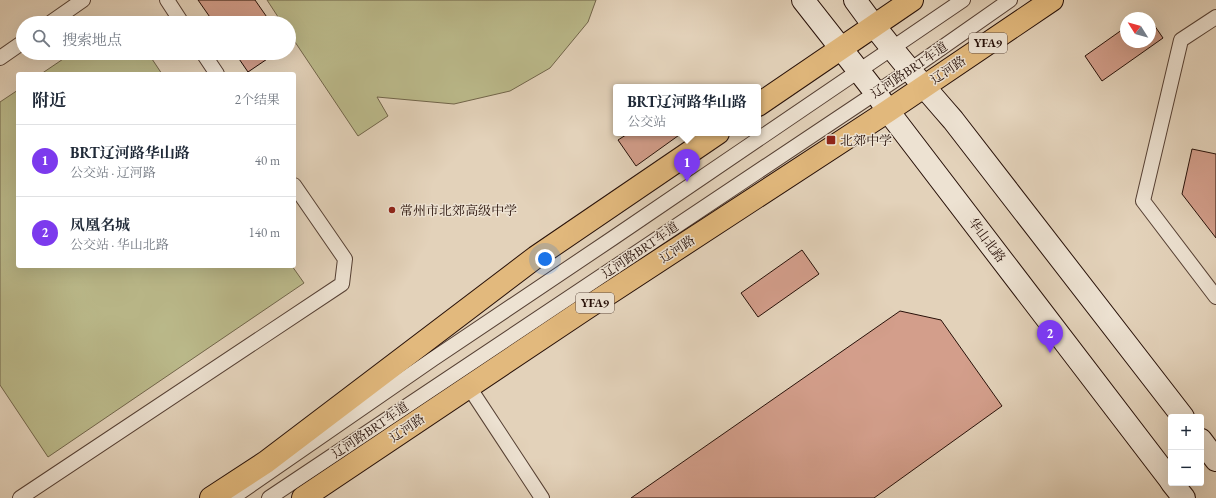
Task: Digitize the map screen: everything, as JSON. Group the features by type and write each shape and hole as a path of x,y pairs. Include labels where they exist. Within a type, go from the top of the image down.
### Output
{"main road":[{"name":"华山北路","path":"803,0 876,93 888,111 1168,477"},
{"path":"855,0 891,48 953,120 1181,414"},
{"path":"761,103 912,0"},
{"name":"辽河路","path":"303,498 592,305 888,111 1052,0"},
{"path":"211,498 266,462 536,257 714,136"},
{"path":"1204,444 1216,460"},
{"name":"华山北路","path":"1175,486 1184,498"}],"lane":[{"path":"60,16 83,0"},
{"path":"167,0 177,16"},
{"name":"辽河路BRT车道","path":"232,498 426,364 620,234 963,0"},
{"name":"辽河路BRT车道","path":"269,498 876,93 1010,0"},
{"path":"1216,17 1181,40 1143,201 1216,296"},
{"path":"0,58 16,47"},
{"path":"208,60 217,72"},
{"path":"20,498 342,284 345,260 296,189"},
{"path":"470,387 542,498"}],"shaded area":[{"path":"267,0 596,0 588,22 550,68 510,91 454,104 377,97 388,116 358,136 296,43 296,16 277,16"},
{"path":"62,60 153,60 161,72 44,72"},
{"path":"16,91 16,268 293,268 304,283 48,457 0,385 0,102"}],"building":[{"path":"198,0 255,0 266,16 209,16"},
{"path":"1156,28 1163,38 1156,43"},
{"path":"1120,31 1120,48 1149,48 1102,81 1085,56"},
{"path":"240,60 266,60 248,72"},
{"path":"624,136 678,136 636,166 618,140"},
{"path":"1192,149 1216,154 1216,238 1182,194"},
{"path":"802,250 819,274 758,317 741,293"},
{"path":"900,311 941,320 1002,406 874,498 631,498"}],"place":[{"name":"北郊中学","path":"831,140"},
{"name":"BRT辽河路华山路","path":"687,182"},
{"name":"常州市北郊高级中学","path":"392,210"},
{"name":"凤凰名城","path":"1050,353"}]}
